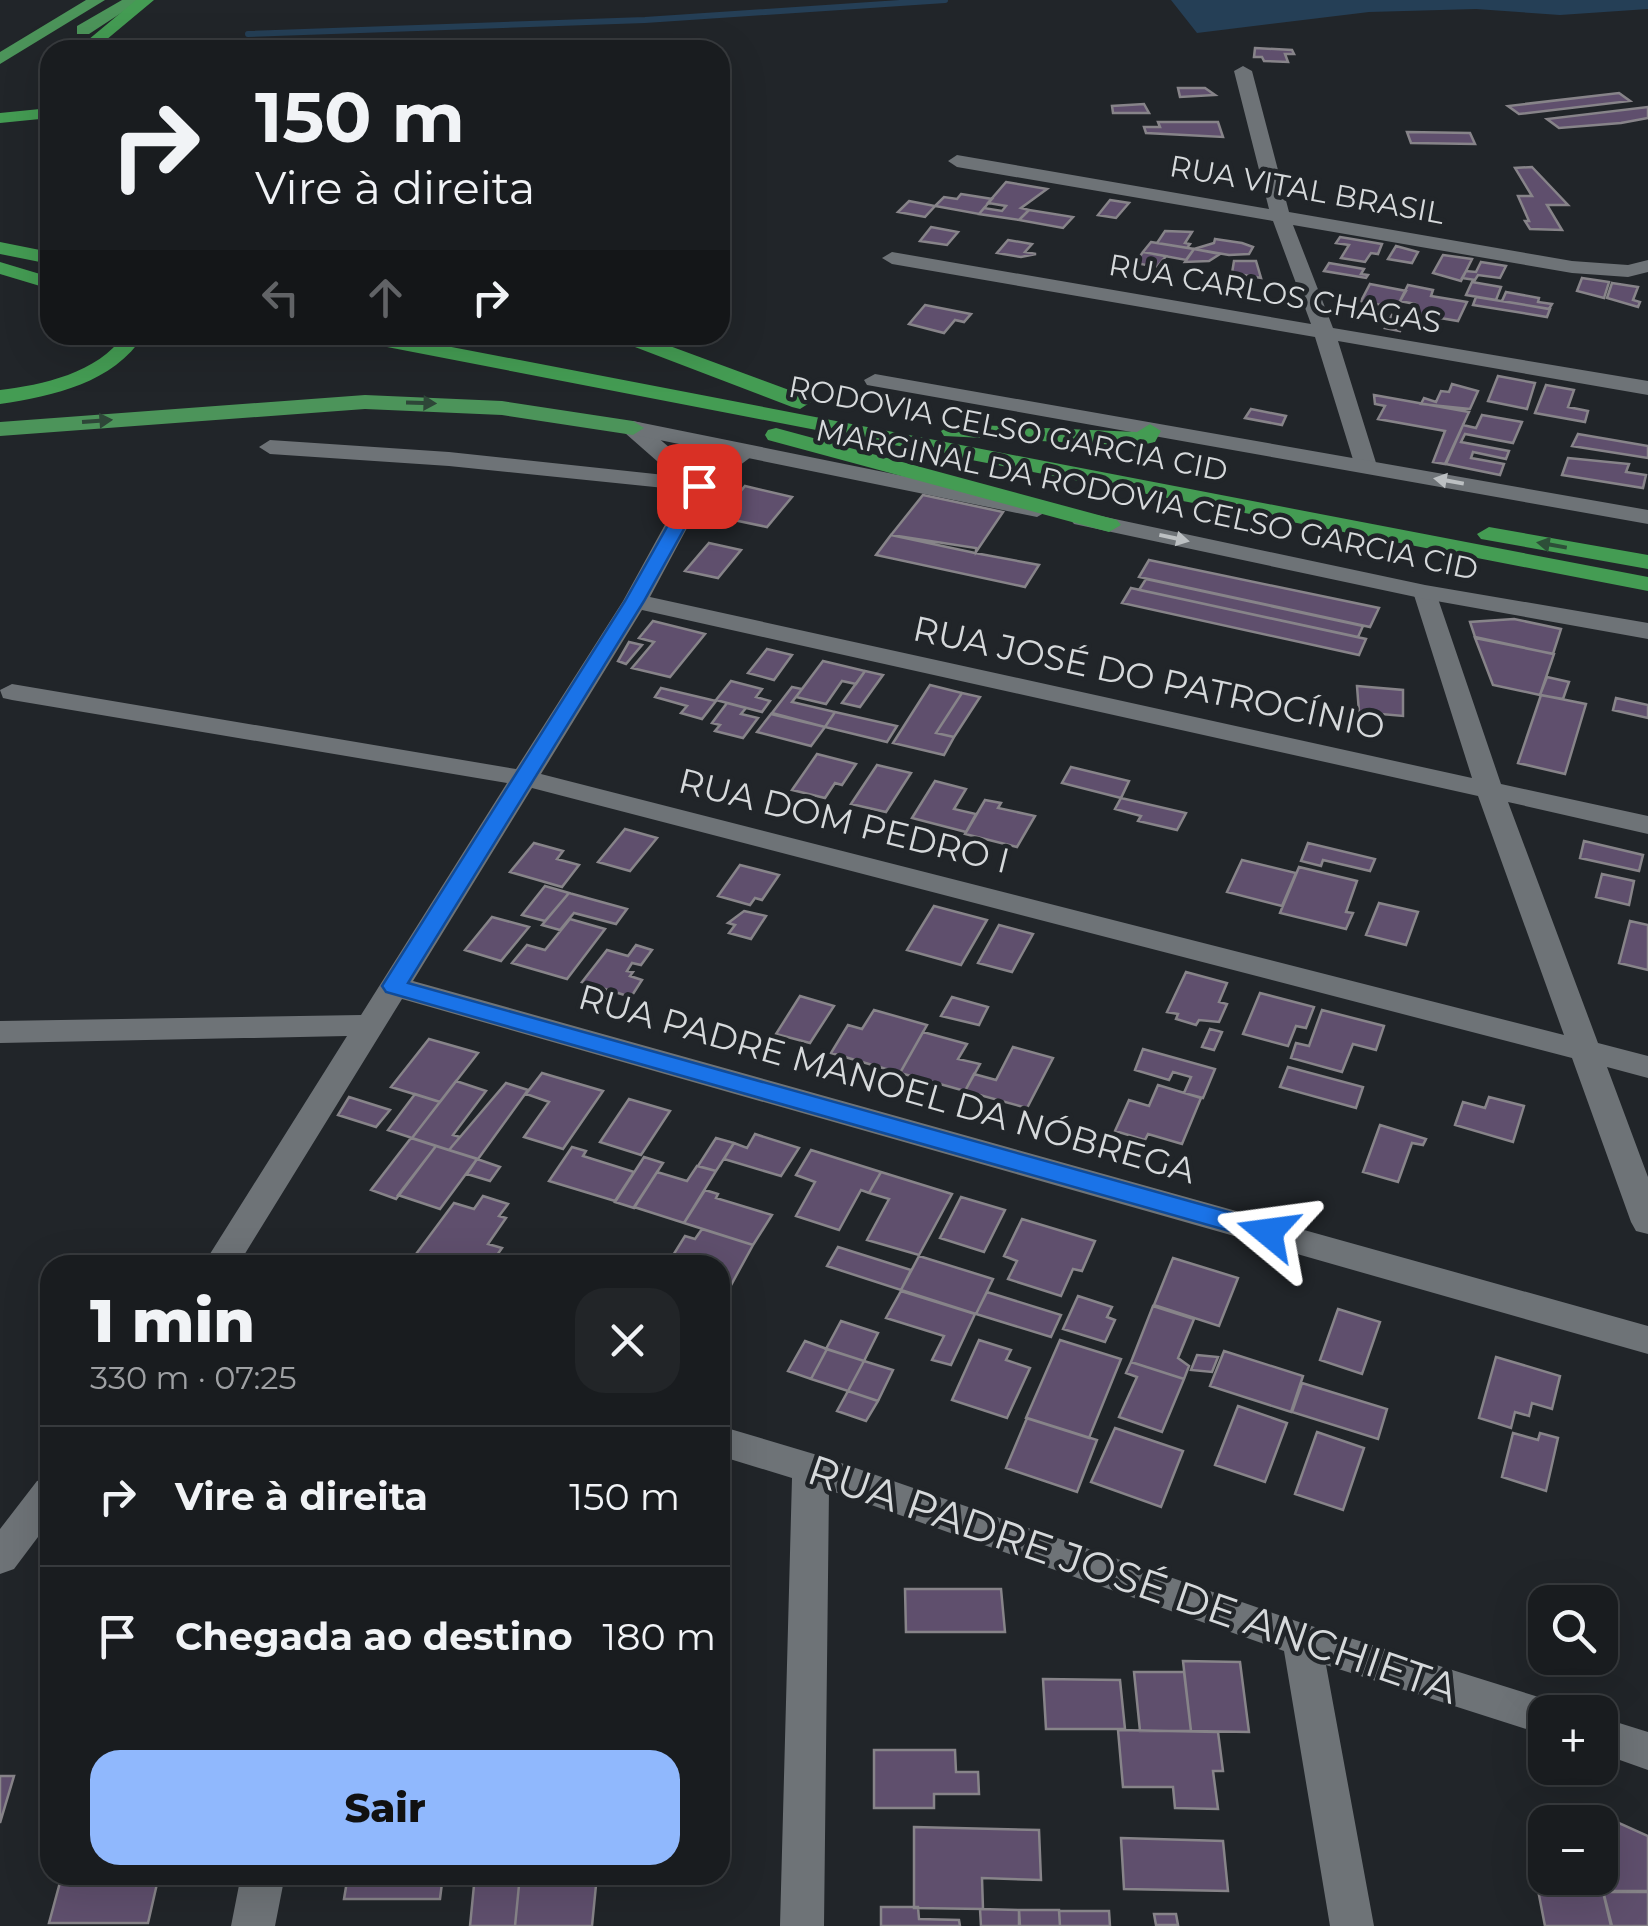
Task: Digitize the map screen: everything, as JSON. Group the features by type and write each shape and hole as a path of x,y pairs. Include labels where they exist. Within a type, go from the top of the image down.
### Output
{"highway":[{"path":"0,59 98,0"},
{"path":"67,40 133,0"},
{"path":"96,40 146,0"},
{"path":"20,69 40,56"},
{"path":"0,118 40,114"},
{"path":"0,247 40,253"},
{"path":"0,266 40,272"},
{"path":"0,266 40,280"},
{"path":"0,397 58,385 122,354 128,345"},
{"name":"RODOVIA CELSO GARCIA CID","path":"406,345 1648,584"},
{"name":"RODOVIA CELSO GARCIA CID","path":"503,345 1648,563"},
{"path":"648,345 800,402"},
{"path":"536,371 1109,524"},
{"path":"0,429 365,402 502,408 633,428"},
{"path":"952,431 1137,439 1150,432"}],"street":[{"path":"1243,71 1280,214 1325,334 1366,466"},
{"name":"RUA VITAL BRASIL","path":"956,161 1572,267 1628,271 1648,266"},
{"name":"RUA CARLOS CHAGAS","path":"892,258 1648,388"},
{"name":"MARGINAL DA RODOVIA CELSO GARCIA CID","path":"875,380 1150,432 1648,517"},
{"path":"633,428 699,486"},
{"name":"MARGINAL DA RODOVIA CELSO GARCIA CID","path":"633,428 1425,592 1648,631"},
{"path":"270,447 449,459 699,486"},
{"path":"226,1255 634,601 699,486 748,451"},
{"path":"1425,592 1489,788 1648,1222"},
{"name":"RUA JOSÉ DO PATROCÍNIO","path":"634,601 1648,825"},
{"name":"RUA DOM PEDRO I","path":"12,692 524,778 1648,1066"},
{"name":"RUA PADRE MANOEL DA NÓBREGA","path":"394,986 1648,1340"},
{"path":"0,1032 369,1025"},
{"name":"RUA PADRE JOSÉ DE ANCHIETA","path":"730,1444 811,1468 1302,1640 1528,1713"},
{"path":"802,1926 811,1468"},
{"path":"0,1558 40,1505"},
{"path":"1302,1640 1352,1926"},
{"path":"1618,1741 1648,1750"},
{"path":"253,1926 261,1885"}],"water":[{"path":"1171,0 1648,0 1648,9 1560,15 1476,9 1369,12 1197,33"}],"building":[{"path":"1255,48 1292,50 1294,54 1285,54 1288,62 1264,61 1254,57"},
{"path":"1178,88 1205,88 1215,95 1180,97"},
{"path":"1619,93 1630,101 1519,114 1508,106"},
{"path":"1144,104 1149,113 1113,113 1112,106"},
{"path":"1648,107 1648,118 1621,123 1559,128 1547,119"},
{"path":"1158,122 1218,122 1223,137 1146,133 1144,127 1160,127"},
{"path":"1407,132 1470,133 1475,144 1411,143"},
{"path":"1532,167 1568,205 1547,205 1562,230 1530,229 1525,221 1529,221 1518,196 1532,196 1515,168"},
{"path":"1006,182 1047,189 1021,208 1029,210 1019,220 979,214 984,208 1002,211 1006,206 988,203"},
{"path":"961,194 992,199 979,214 935,206 944,197 957,199"},
{"path":"1110,200 1129,203 1116,218 1098,215"},
{"path":"909,201 935,206 925,217 898,212"},
{"path":"1029,210 1073,217 1063,228 1019,220"},
{"path":"931,227 958,232 947,245 920,241"},
{"path":"1165,231 1192,232 1185,243 1190,244 1187,248 1157,243"},
{"path":"1340,237 1382,244 1378,254 1371,253 1365,262 1341,258 1349,245 1336,243"},
{"path":"1215,239 1253,247 1249,254 1229,255 1194,249 1214,243"},
{"path":"1008,240 1032,244 1025,252 1036,254 1021,257 997,253"},
{"path":"1151,242 1194,249 1186,260 1143,252"},
{"path":"1396,246 1418,252 1412,263 1388,259"},
{"path":"1194,249 1220,254 1209,261 1185,262"},
{"path":"1143,252 1166,256 1157,267 1135,263"},
{"path":"1443,255 1472,259 1461,281 1433,273"},
{"path":"1234,261 1256,261 1261,278 1232,273"},
{"path":"1481,262 1506,266 1500,278 1462,278 1466,271 1476,272"},
{"path":"1329,263 1364,269 1361,274 1368,275 1366,278 1324,271"},
{"path":"1582,278 1609,282 1604,298 1577,291"},
{"path":"1472,282 1501,287 1496,300 1466,295"},
{"path":"1612,283 1638,287 1633,300 1640,302 1638,307 1607,298"},
{"path":"1370,284 1406,291 1396,308 1361,301"},
{"path":"1408,285 1433,290 1431,296 1467,302 1458,321 1411,313 1415,304 1400,301"},
{"path":"1506,292 1552,304 1549,309 1502,301"},
{"path":"1476,297 1550,309 1547,317 1473,305"},
{"path":"925,305 971,314 964,322 955,320 944,333 909,324"},
{"path":"1392,315 1416,319 1414,325 1403,324 1400,331 1385,328"},
{"path":"1498,376 1535,383 1527,409 1488,401"},
{"path":"1452,384 1478,391 1470,409 1421,404 1424,398 1436,402 1441,391 1449,392"},
{"path":"1546,385 1574,390 1568,407 1588,411 1585,422 1535,413"},
{"path":"1374,395 1469,412 1445,464 1433,462 1445,431 1378,419 1385,406 1375,404"},
{"path":"1251,409 1286,416 1282,425 1245,418"},
{"path":"1482,415 1522,422 1513,443 1465,434 1461,442 1509,451 1506,459 1473,452 1471,458 1504,464 1500,475 1446,464 1463,425 1476,428"},
{"path":"1578,434 1648,446 1648,458 1572,446"},
{"path":"1568,458 1629,464 1626,472 1646,475 1643,488 1562,475"},
{"path":"745,486 792,497 767,527 719,517"},
{"path":"923,495 1003,512 976,552 976,548 891,535"},
{"path":"891,535 1039,565 1025,587 876,555"},
{"path":"709,543 741,550 718,578 685,571"},
{"path":"1149,560 1379,608 1370,627 1139,577"},
{"path":"1146,579 1363,626 1358,637 1139,590"},
{"path":"1131,588 1366,639 1359,655 1122,603"},
{"path":"1514,619 1561,629 1553,654 1475,637 1470,622"},
{"path":"653,621 705,634 670,677 632,668 654,642 639,638"},
{"path":"1475,638 1554,654 1540,695 1493,685"},
{"path":"629,642 642,645 626,664 618,661"},
{"path":"767,649 792,655 774,680 748,673"},
{"path":"823,661 865,671 856,684 842,681 826,704 796,697"},
{"path":"865,671 883,675 860,707 842,703"},
{"path":"1547,677 1569,682 1563,699 1540,695"},
{"path":"731,681 762,689 756,697 770,701 762,712 716,700"},
{"path":"930,685 962,693 936,733 954,737 944,755 893,743"},
{"path":"1357,686 1403,690 1403,716 1359,712"},
{"path":"792,687 802,689 792,702 835,712 825,727 772,713"},
{"path":"661,688 716,701 702,719 681,713 687,706 655,697"},
{"path":"962,693 980,697 954,737 936,733"},
{"path":"1541,695 1586,704 1565,774 1518,763"},
{"path":"1616,698 1648,705 1648,718 1613,710"},
{"path":"727,703 746,708 741,714 758,718 743,738 715,731 720,725 712,723"},
{"path":"835,712 897,726 887,742 825,727"},
{"path":"771,714 825,727 811,746 757,732"},
{"path":"817,754 856,764 842,785 835,783 825,798 792,790"},
{"path":"877,765 911,773 886,812 851,804"},
{"path":"1071,767 1129,781 1121,798 1062,783"},
{"path":"935,781 966,789 954,809 976,814 966,832 912,818"},
{"path":"1121,798 1186,813 1177,830 1138,821 1141,816 1115,809"},
{"path":"985,800 1001,803 998,808 1035,816 1017,847 965,834"},
{"path":"625,829 657,838 630,871 598,862"},
{"path":"1584,841 1643,855 1639,871 1580,858"},
{"path":"534,843 563,851 557,859 579,865 562,887 510,872"},
{"path":"1308,843 1375,859 1370,871 1323,860 1321,866 1301,861"},
{"path":"1242,860 1296,873 1282,906 1227,892"},
{"path":"740,865 779,875 762,900 755,898 750,905 718,896"},
{"path":"1299,867 1357,881 1346,912 1353,913 1346,929 1280,913"},
{"path":"1602,874 1634,881 1629,905 1596,897"},
{"path":"545,886 569,893 545,921 522,915"},
{"path":"569,893 627,909 616,924 574,913 560,930 542,925"},
{"path":"1379,903 1418,912 1406,945 1366,935"},
{"path":"934,906 987,920 961,965 907,950"},
{"path":"744,911 766,916 751,939 729,933 735,925 728,923"},
{"path":"492,917 529,927 501,961 465,950"},
{"path":"570,919 605,929 567,979 512,963 527,945 545,950"},
{"path":"1630,921 1648,925 1648,970 1619,963"},
{"path":"999,925 1033,934 1012,972 978,963"},
{"path":"636,945 652,950 641,965 632,963 627,971 642,980 631,997 582,982 607,950 628,956"},
{"path":"1186,972 1227,983 1219,1002 1227,1004 1219,1022 1199,1020 1196,1025 1167,1012"},
{"path":"1260,993 1314,1007 1306,1028 1296,1026 1288,1046 1243,1034"},
{"path":"800,996 834,1006 810,1043 776,1034"},
{"path":"952,997 988,1007 979,1025 941,1016"},
{"path":"874,1010 927,1025 900,1073 831,1053 848,1025 862,1029"},
{"path":"1322,1010 1384,1026 1376,1050 1353,1044 1342,1072 1291,1058 1296,1043 1309,1046"},
{"path":"1210,1029 1222,1032 1214,1050 1202,1047"},
{"path":"923,1032 967,1044 958,1059 980,1064 965,1091 900,1073"},
{"path":"429,1039 478,1053 440,1102 391,1087"},
{"path":"1013,1047 1053,1058 1027,1108 965,1091 974,1074 996,1080"},
{"path":"1143,1049 1215,1069 1203,1098 1184,1093 1191,1077 1173,1072 1169,1080 1135,1070"},
{"path":"1288,1067 1363,1087 1356,1108 1280,1087"},
{"path":"542,1073 603,1091 563,1149 524,1137 549,1102 526,1094"},
{"path":"456,1081 486,1091 453,1135 460,1137 449,1150 412,1138"},
{"path":"506,1083 528,1090 478,1159 449,1150"},
{"path":"1158,1085 1201,1098 1182,1144 1148,1134 1145,1140 1115,1131 1129,1100 1149,1106"},
{"path":"415,1094 440,1102 412,1138 388,1130"},
{"path":"349,1097 390,1110 376,1127 338,1115"},
{"path":"1489,1097 1524,1106 1513,1142 1455,1125 1463,1102 1485,1108"},
{"path":"629,1099 670,1111 641,1155 600,1142"},
{"path":"1380,1125 1426,1139 1423,1145 1412,1143 1398,1182 1363,1172"},
{"path":"755,1134 799,1148 781,1176 724,1159 734,1143 747,1148"},
{"path":"411,1138 436,1146 396,1199 371,1190"},
{"path":"716,1138 734,1143 716,1171 698,1166"},
{"path":"436,1146 477,1159 440,1209 398,1195"},
{"path":"572,1147 586,1151 583,1156 634,1172 615,1201 549,1181"},
{"path":"811,1150 881,1172 869,1193 861,1190 839,1230 796,1216 815,1182 796,1175"},
{"path":"644,1157 663,1163 634,1208 615,1202"},
{"path":"477,1159 500,1167 490,1181 467,1174"},
{"path":"697,1166 716,1171 684,1223 634,1207 657,1172 687,1181"},
{"path":"881,1172 952,1194 919,1255 867,1240 889,1199 869,1193"},
{"path":"705,1190 718,1194 716,1198 772,1215 753,1245 684,1223"},
{"path":"483,1196 508,1204 499,1216 506,1218 488,1244 502,1248 497,1255 416,1254 454,1203 474,1209"},
{"path":"961,1197 1005,1210 984,1252 940,1238"},
{"path":"1022,1219 1095,1241 1082,1271 1073,1269 1061,1296 1008,1279 1017,1261 1004,1256"},
{"path":"702,1229 753,1245 730,1287 730,1255 673,1255 685,1236 695,1239"},
{"path":"838,1247 911,1270 901,1290 827,1266"},
{"path":"919,1256 993,1279 976,1314 901,1290"},
{"path":"1173,1258 1238,1278 1219,1326 1154,1305"},
{"path":"901,1291 975,1314 951,1365 932,1360 944,1336 886,1318"},
{"path":"987,1292 1061,1315 1051,1337 976,1314"},
{"path":"1078,1296 1112,1307 1107,1317 1115,1320 1105,1342 1063,1329"},
{"path":"1153,1306 1194,1319 1178,1358 1189,1366 1184,1379 1131,1362"},
{"path":"1338,1309 1380,1322 1362,1374 1320,1360"},
{"path":"841,1321 878,1333 864,1361 826,1349"},
{"path":"979,1340 1011,1350 1006,1360 1030,1368 1007,1418 952,1400"},
{"path":"1060,1340 1121,1359 1089,1438 1026,1418"},
{"path":"805,1341 827,1349 811,1379 788,1371"},
{"path":"827,1349 864,1361 848,1391 811,1379"},
{"path":"1224,1351 1303,1376 1291,1412 1210,1386"},
{"path":"1197,1355 1218,1357 1212,1372 1191,1370"},
{"path":"1496,1357 1560,1376 1552,1409 1532,1403 1529,1416 1515,1412 1511,1428 1479,1418"},
{"path":"864,1361 893,1370 878,1401 848,1391"},
{"path":"1131,1362 1184,1379 1162,1432 1119,1417 1137,1377 1126,1373"},
{"path":"1302,1383 1387,1409 1378,1439 1292,1412"},
{"path":"848,1391 878,1401 866,1421 837,1411"},
{"path":"1238,1406 1287,1423 1265,1482 1215,1465"},
{"path":"1027,1418 1097,1440 1077,1492 1006,1468"},
{"path":"1115,1428 1183,1451 1161,1507 1091,1482"},
{"path":"1317,1432 1364,1448 1343,1510 1295,1494"},
{"path":"1513,1433 1538,1440 1540,1433 1558,1438 1546,1491 1502,1477"},
{"path":"905,1589 1001,1589 1005,1632 906,1632"},
{"path":"1183,1661 1240,1662 1249,1732 1191,1731"},
{"path":"1134,1672 1184,1672 1191,1731 1140,1731"},
{"path":"1043,1679 1120,1680 1125,1729 1046,1729"},
{"path":"1118,1730 1218,1732 1223,1771 1213,1771 1218,1809 1175,1808 1173,1787 1123,1787"},
{"path":"874,1750 955,1750 956,1772 978,1772 979,1794 934,1794 934,1808 874,1808"},
{"path":"0,1776 14,1776 0,1823"},
{"path":"1618,1823 1648,1836 1648,1891 1618,1891"},
{"path":"914,1827 1039,1830 1041,1880 982,1878 983,1909 914,1908"},
{"path":"1121,1838 1223,1841 1228,1891 1124,1889"},
{"path":"59,1885 157,1885 148,1923 49,1923"},
{"path":"346,1885 442,1885 440,1899 344,1899"},
{"path":"474,1885 519,1885 515,1926 470,1926"},
{"path":"519,1885 596,1885 592,1926 515,1926"},
{"path":"1648,1892 1648,1926 1611,1926 1604,1895"},
{"path":"1539,1895 1604,1895 1612,1926 1545,1926"},
{"path":"881,1907 918,1907 919,1919 959,1920 960,1926 881,1926"},
{"path":"980,1909 1019,1910 1019,1926 981,1926"},
{"path":"1019,1910 1059,1910 1060,1926 1020,1926"},
{"path":"1059,1911 1109,1911 1110,1926 1060,1926"},
{"path":"1154,1914 1176,1914 1178,1925 1156,1925"}],"waterway":[{"path":"248,34 645,20 945,0"}],"route":[{"path":"699,486 634,601 394,986 1268,1232"}]}
